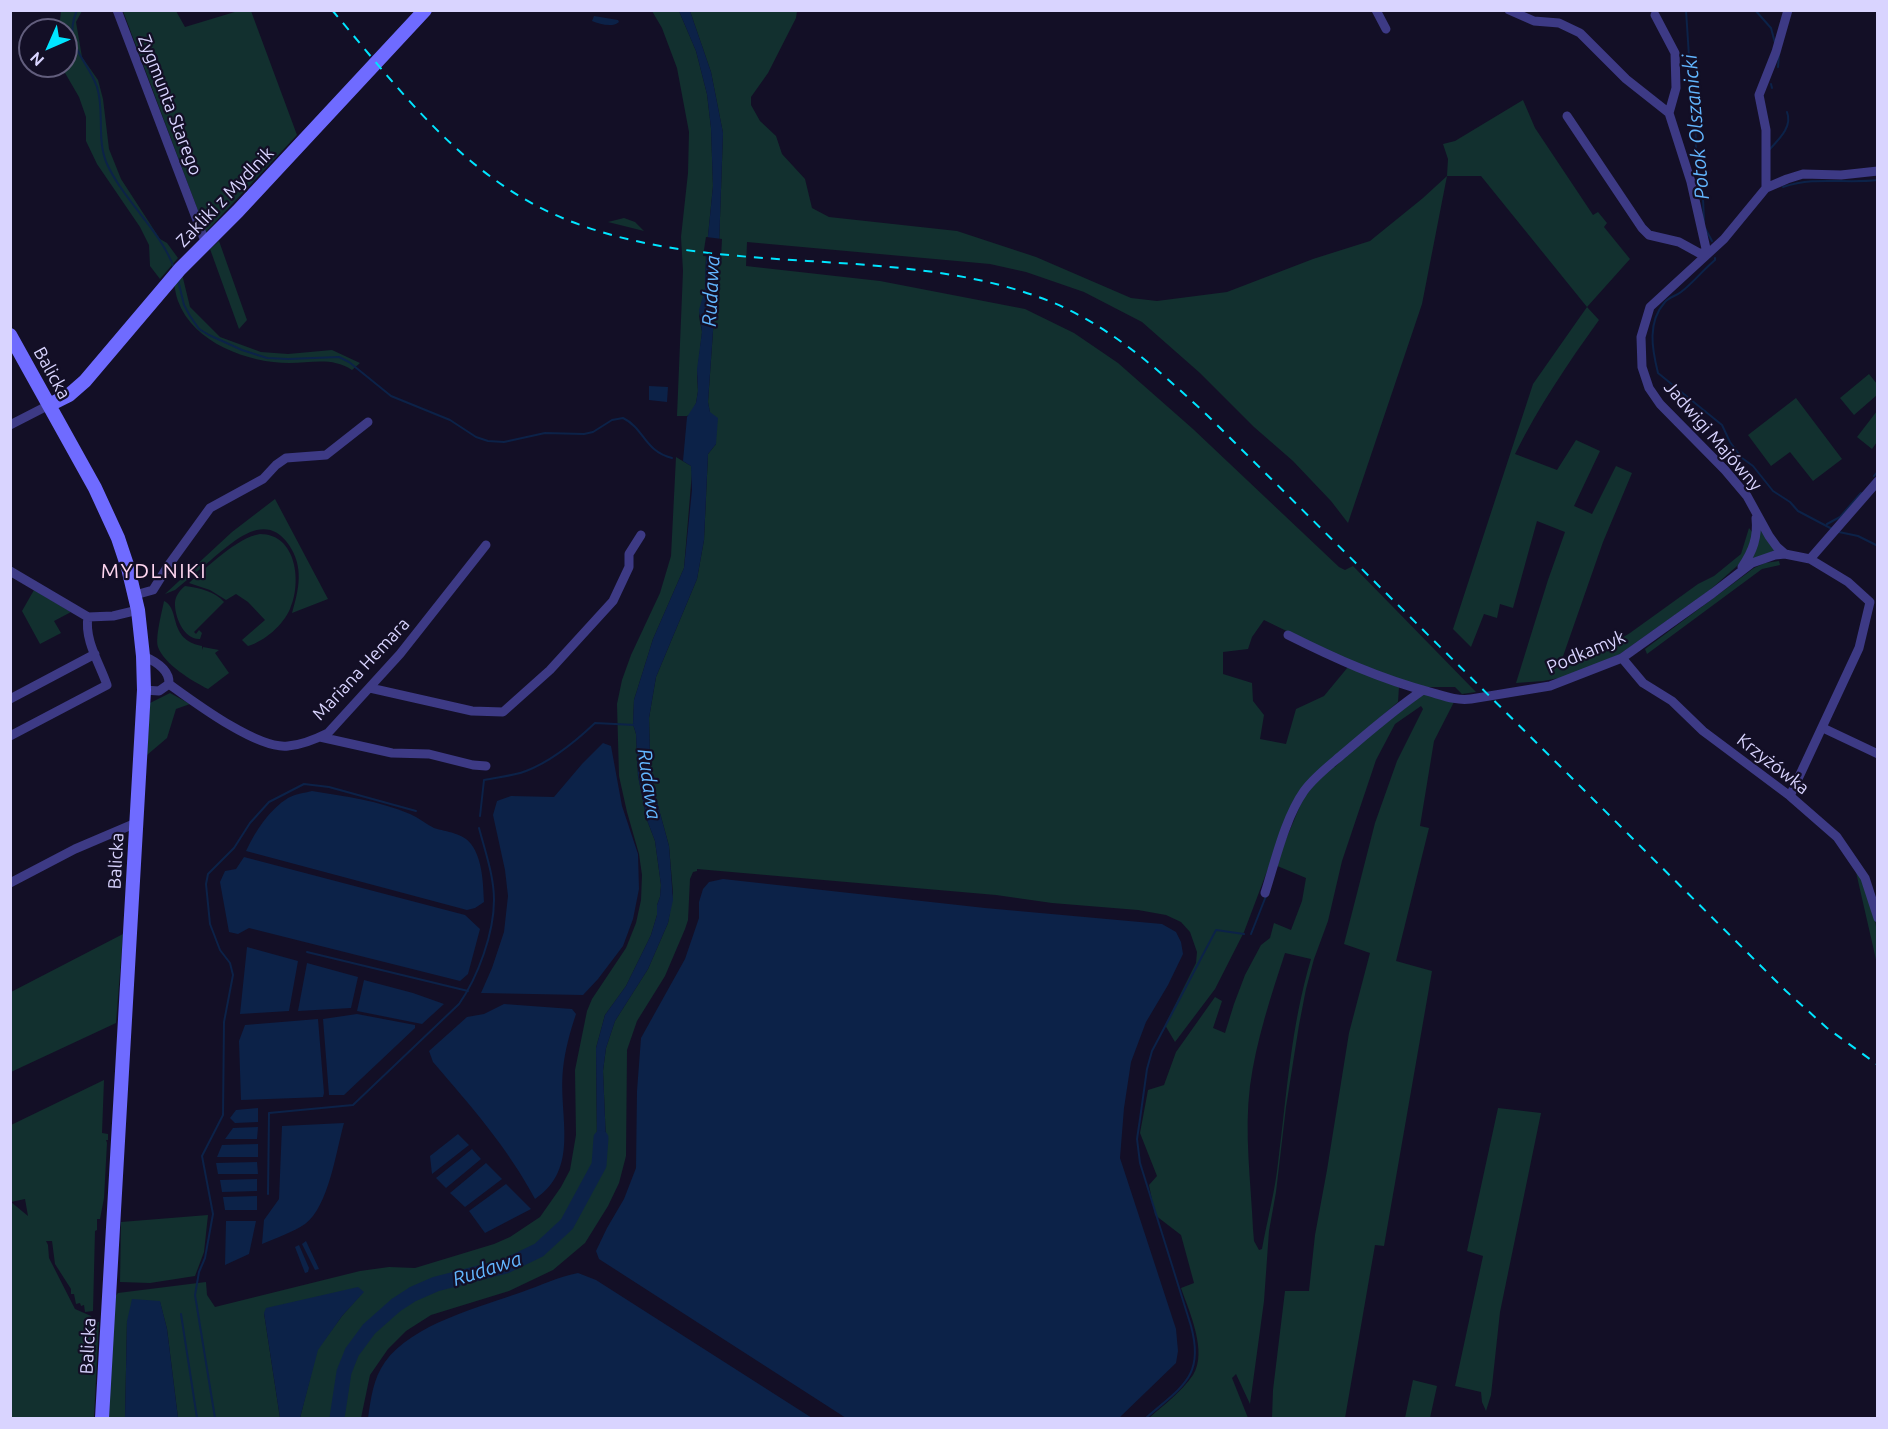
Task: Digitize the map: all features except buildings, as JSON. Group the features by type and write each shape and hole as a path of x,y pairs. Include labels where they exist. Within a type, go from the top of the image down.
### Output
{"street":[{"name":"Zygmunta Starego","path":"117,10 206,244"},
{"name":"Zakliki z Mydlnik","path":"49,405 69,395 85,381 177,272 426,10"},
{"path":"1376,10 1386,29"},
{"path":"1509,10 1534,21 1559,23 1580,33 1626,79 1669,113"},
{"path":"1766,188 1766,129 1760,95 1788,10"},
{"path":"1567,117 1649,235 1679,242 1699,253 1707,253 1691,182 1669,113 1676,87 1675,53 1655,15"},
{"name":"Jadwigi Majówny","path":"1785,554 1768,536 1747,496 1725,470 1660,404 1649,388 1642,367 1641,337 1650,307 1724,239 1766,188 1786,178 1803,174 1841,175 1878,171"},
{"name":"Balicka","path":"10,334 106,510 122,550 135,596 143,656 144,690 102,1419"},
{"path":"10,425 49,405"},
{"path":"135,596 153,590 210,508 263,479 286,458 326,454 368,422"},
{"path":"1810,559 1878,481"},
{"name":"Podkamyk","path":"1738,573 1755,542 1757,529 1754,510"},
{"path":"370,688 472,711 503,712 550,670 613,601 629,567 629,554 641,535"},
{"name":"Mariana Hemara","path":"143,656 153,660 165,671 169,677 169,684 227,723 269,744 286,747 320,737 328,733 370,688 420,630 486,545"},
{"path":"1785,554 1810,559 1848,582 1870,602 1859,648 1790,796"},
{"name":"Podkamyk","path":"1288,634 1343,662 1410,688 1461,700 1478,698 1550,686 1622,658 1752,563 1785,554"},
{"path":"10,571 88,617 113,616 138,610"},
{"path":"10,736 107,685 87,628 88,617"},
{"path":"10,699 95,654"},
{"name":"Krzyżówka","path":"1622,658 1643,683 1672,700 1703,731 1790,796 1837,837 1865,878 1878,918"},
{"path":"144,690 159,691 169,684"},
{"path":"1264,893 1294,807 1304,791 1318,775 1394,710 1423,690"},
{"path":"1823,728 1878,754"},
{"path":"320,737 392,753 429,754 486,766"},
{"path":"10,883 75,849 136,823"}],"green space":[{"path":"61,11 82,11 78,18 60,18"},
{"path":"123,11 176,11 185,27 238,11 251,11 297,135 206,232"},
{"path":"652,11 679,11 696,51 707,94 711,128 713,186 705,289 699,316 702,332 697,376 698,391 696,403 691,414 687,416 677,416 683,271 681,237 688,173 689,132 677,68 662,28"},
{"path":"690,11 797,11 796,18 768,73 751,97 751,105 760,121 776,136 782,154 805,179 812,208 829,217 957,231 1036,257 1131,298 1157,301 1227,292 1313,259 1370,241 1447,176 1422,304 1348,523 1331,501 1293,461 1142,322 1084,292 1026,272 990,264 747,242 746,266 880,281 1025,309 1074,333 1118,363 1193,429 1339,567 1345,570 1353,566 1476,692 1462,694 1455,687 1410,687 1342,658 1264,620 1252,637 1248,649 1223,652 1223,674 1252,683 1253,701 1264,715 1260,739 1286,744 1296,709 1324,696 1348,667 1399,687 1398,702 1319,770 1289,813 1244,932 1215,989 1175,1042 1165,1025 1196,963 1197,952 1190,932 1181,922 1166,915 996,895 697,869 690,879 688,920 685,929 665,976 637,1021 627,1050 626,1156 619,1183 585,1243 553,1270 509,1291 431,1315 406,1331 388,1349 370,1375 361,1418 300,1418 317,1350 363,1292 264,1313 280,1418 178,1418 167,1329 160,1302 127,1321 125,1418 108,1418 114,1298 118,1293 206,1282 207,1295 215,1307 360,1271 389,1267 415,1268 510,1237 540,1217 561,1187 570,1170 576,1135 575,1070 587,1011 592,999 626,948 636,923 641,900 642,875 639,854 619,776 617,704 631,655 660,593 671,556 676,457 691,466 692,472 684,568 653,639 634,700 633,724 636,734 638,776 647,820 655,841 661,885 660,897 651,935 626,986 605,1015 596,1048 597,1143 595,1156 602,1158 606,1141 603,1071 606,1048 615,1021 648,969 668,923 673,893 669,846 654,791 650,759 649,718 656,677 697,579 704,540 708,454 716,444 708,402 719,246 723,133 711,72"},
{"path":"78,34 82,57 98,80 103,99 109,149 121,179 160,239 167,243 178,258 160,279 150,266 149,245 140,227 97,164 86,141 86,117 79,97 68,78 78,78"},
{"path":"1523,100 1535,128 1593,215 1598,212 1607,223 1604,227 1630,259 1587,307 1481,176 1447,176 1448,159 1443,144 1455,141"},
{"path":"624,218 635,222 644,231 608,222"},
{"path":"219,241 247,320 239,329 210,249"},
{"path":"182,274 190,307 220,337 261,352 288,354 332,350 360,363 352,370 329,362 273,362 224,348 209,339 185,316 177,299 174,283"},
{"path":"1587,307 1599,320 1554,385 1515,454 1557,470 1576,440 1600,451 1574,506 1592,514 1616,466 1632,473 1603,542 1561,662 1571,664 1580,654 1612,644 1630,633 1698,584 1714,576 1741,554 1749,528 1753,533 1746,558 1710,590 1620,654 1570,676 1516,683 1565,532 1537,521 1513,608 1500,604 1497,618 1484,614 1471,647 1453,629 1533,384"},
{"path":"1869,374 1877,384 1877,395 1854,415 1840,398"},
{"path":"1796,398 1842,459 1813,481 1790,452 1771,466 1748,435"},
{"path":"1877,411 1877,442 1872,449 1857,437"},
{"path":"275,499 328,599 292,613 299,578 297,562 289,545 280,535 270,530 260,530 239,538 175,590 165,594 232,532"},
{"path":"1759,525 1775,550 1750,563"},
{"path":"260,534 272,536 282,542 289,551 296,574 296,586 290,609 283,621 267,636 248,646 242,640 265,620 248,602 236,594 226,600 210,590 189,583 232,547 251,536"},
{"path":"1779,561 1780,565 1762,569 1647,654 1645,649 1754,568 1765,563"},
{"path":"185,586 211,593 224,602 194,632 196,634 199,630 202,633 200,639 189,636 181,626 176,614 176,599"},
{"path":"34,590 71,612 54,621 61,633 40,644 22,611"},
{"path":"164,601 172,610 179,631 184,637 202,646 202,650 203,647 219,650 215,653 229,673 208,689 172,666 158,647 158,631"},
{"path":"170,693 190,704 176,709 167,738 147,755 150,703"},
{"path":"1428,693 1454,702 1434,741 1420,826 1429,828 1396,961 1432,971 1384,1246 1375,1245 1345,1418 1272,1418 1273,1390 1285,1291 1309,1291 1315,1235 1349,1033 1370,953 1344,944 1375,823 1397,761 1423,709 1421,706 1395,724 1376,760 1342,861 1328,921 1306,989 1286,1107 1269,1231 1264,1301 1250,1404 1236,1374 1232,1378 1248,1418 1149,1418 1189,1381 1197,1366 1199,1355 1196,1332 1181,1288 1194,1283 1181,1235 1155,1215 1149,1185 1157,1176 1140,1133 1148,1090 1164,1085 1176,1052 1215,997 1222,1001 1213,1028 1225,1033 1245,975 1261,945 1270,938 1274,923 1291,930 1302,901 1306,878 1275,865 1303,799 1332,766 1335,767 1354,747 1419,697","holes":["1285,953 1311,959 1290,1060 1275,1185 1262,1249 1259,1250 1254,1241 1248,1140 1248,1104 1256,1052"]},
{"path":"1856,872 1869,893 1875,916 1877,964"},
{"path":"123,934 116,1023 11,1072 11,992"},
{"path":"104,1080 102,1133 108,1134 108,1140 106,1140 104,1198 95,1231 93,1311 85,1312 84,1305 76,1304 74,1294 71,1294 71,1289 55,1264 52,1241 46,1241 49,1258 75,1309 91,1316 93,1321 99,1322 94,1418 11,1418 11,1202 11,1125","holes":["25,1199 28,1216 11,1202"]},
{"path":"1498,1108 1541,1113 1500,1312 1491,1395 1486,1411 1481,1392 1455,1386 1483,1256 1467,1251"},
{"path":"208,1215 204,1252 195,1276 150,1283 120,1282 121,1222"},
{"path":"1413,1380 1437,1386 1430,1418 1405,1418"}],"water":[{"path":"679,11 690,11 711,72 723,133 719,246 708,402 710,412 718,418 716,444 708,454 704,540 697,579 656,677 649,718 650,759 654,791 669,846 673,900 668,923 648,969 615,1021 606,1048 603,1071 606,1141 602,1159 595,1156 597,1143 596,1048 605,1015 626,986 651,935 660,897 661,885 655,841 647,820 638,776 636,734 633,724 634,700 653,639 684,568 692,490 691,466 683,461 687,417 696,403 698,391 697,369 702,332 699,310 705,289 713,186 707,94 696,51"},
{"path":"594,16 619,22 613,25 602,24 592,21"},
{"path":"649,386 668,387 667,402 649,400"},
{"path":"603,743 611,746 622,806 638,854 639,889 633,919 623,946 583,995 481,993 504,932 508,896 493,815 497,801 511,796 554,797"},
{"path":"312,791 387,806 410,814 434,828 464,837 478,857 482,872 484,902 467,910 246,851 259,828 275,808 291,797"},
{"path":"244,857 465,915 480,929 468,974 460,981 249,928 238,934 229,932 220,882 225,871 236,869"},
{"path":"723,879 985,908 1162,924 1176,932 1183,954 1146,1022 1131,1062 1120,1158 1176,1329 1178,1351 1176,1363 1119,1418 846,1418 599,1259 596,1251 624,1199 636,1168 637,1091 641,1038 685,959 699,918 699,902 703,889 709,882"},
{"path":"247,947 298,961 289,1011 240,1014"},
{"path":"307,963 358,977 351,1008 298,1011"},
{"path":"364,980 444,1004 422,1024 357,1011"},
{"path":"504,1004 572,1009 576,1014 563,1069 563,1157 558,1172 549,1186 535,1199 501,1145 433,1062 429,1051 467,1017 484,1014"},
{"path":"357,1014 415,1025 415,1028 344,1095 329,1095 323,1019"},
{"path":"318,1019 323,1097 241,1100 239,1041 245,1025"},
{"path":"258,1108 258,1122 235,1123 230,1118 236,1110"},
{"path":"344,1123 326,1192 313,1216 300,1227 262,1244 264,1220 279,1199 282,1126"},
{"path":"258,1127 257,1139 225,1139 233,1128"},
{"path":"458,1134 469,1145 432,1174 430,1156"},
{"path":"258,1144 258,1157 217,1157 222,1145"},
{"path":"472,1149 481,1159 446,1188 436,1178"},
{"path":"257,1162 258,1174 218,1174 216,1163"},
{"path":"486,1163 502,1179 465,1207 450,1193"},
{"path":"257,1179 257,1191 222,1192 220,1180"},
{"path":"506,1184 531,1209 485,1233 469,1211"},
{"path":"257,1196 257,1210 225,1210 223,1197"},
{"path":"226,1221 256,1221 249,1254 225,1265"},
{"path":"306,1241 319,1269 315,1270 302,1244"},
{"path":"299,1245 309,1268 305,1273 295,1247"},
{"path":"578,1273 596,1280 812,1418 368,1418 373,1389 381,1368 397,1349 412,1337 448,1318"},
{"path":"358,1287 364,1292 342,1316 318,1350 300,1418 280,1418 264,1313 266,1308"},
{"path":"132,1299 160,1301 167,1329 178,1418 125,1418 127,1321"}],"pier":[{"path":"706,237 722,239 721,258 703,256"}],"waterway":[{"path":"77,10 72,33 78,51 97,87 102,145 107,164 114,178 160,241 174,268"},
{"name":"Potok Olszanicki","path":"1686,10 1690,72 1695,104 1696,150 1704,222"},
{"path":"1755,10 1771,28 1775,43"},
{"path":"1778,67 1779,55"},
{"path":"1771,84 1772,88"},
{"path":"1769,150 1786,128 1787,112"},
{"path":"1783,187 1819,181 1878,180"},
{"name":"Potok Olszanicki","path":"1705,228 1712,241"},
{"name":"Potok Olszanicki","path":"1715,258 1690,285 1667,300 1655,318 1652,336 1658,373 1722,425 1730,442 1742,458 1753,466 1773,491 1790,502 1798,511 1834,530"},
{"path":"178,280 184,305 190,316 199,329 209,335 267,358 339,357 349,362 391,396 450,420 476,437 488,441 504,442 545,433 584,434 593,432 612,420 623,418 630,422 656,451 672,458"},
{"path":"1874,476 1878,471"},
{"path":"1827,524 1840,517 1861,493"},
{"name":"Potok Olszanicki","path":"1839,532 1858,536 1878,546"},
{"path":"480,816 484,780 516,774 536,767 563,750 595,723 635,725"},
{"path":"215,1418 195,1295 213,1214 202,1156 223,1115 224,1022 233,975 230,963 220,950 210,924 206,884 208,874 234,848 250,823 269,802 304,784 329,787 416,811"},
{"path":"268,1194 269,1113 353,1105 459,1004 466,993 484,954 493,913 492,882 479,828"},
{"path":"1251,934 1266,896"},
{"path":"1146,1418 1187,1380 1195,1358 1195,1343 1191,1326 1140,1163 1137,1139 1147,1069 1152,1051 1216,930 1244,934"},
{"path":"307,952 468,991"},
{"name":"Rudawa","path":"337,1418 344,1372 352,1352 369,1329 396,1305 413,1294 436,1284 506,1266 539,1250 567,1224 599,1165 601,1138"},
{"path":"181,1314 197,1418"}],"railway":[{"path":"332,10 401,91 450,143 476,166 535,205 596,230 660,246 726,255 927,271 992,283 1054,303 1097,325 1173,383 1208,416 1786,991 1827,1028 1878,1065"}],"district":[{"name":"MYDLNIKI","path":"154,571"}]}
